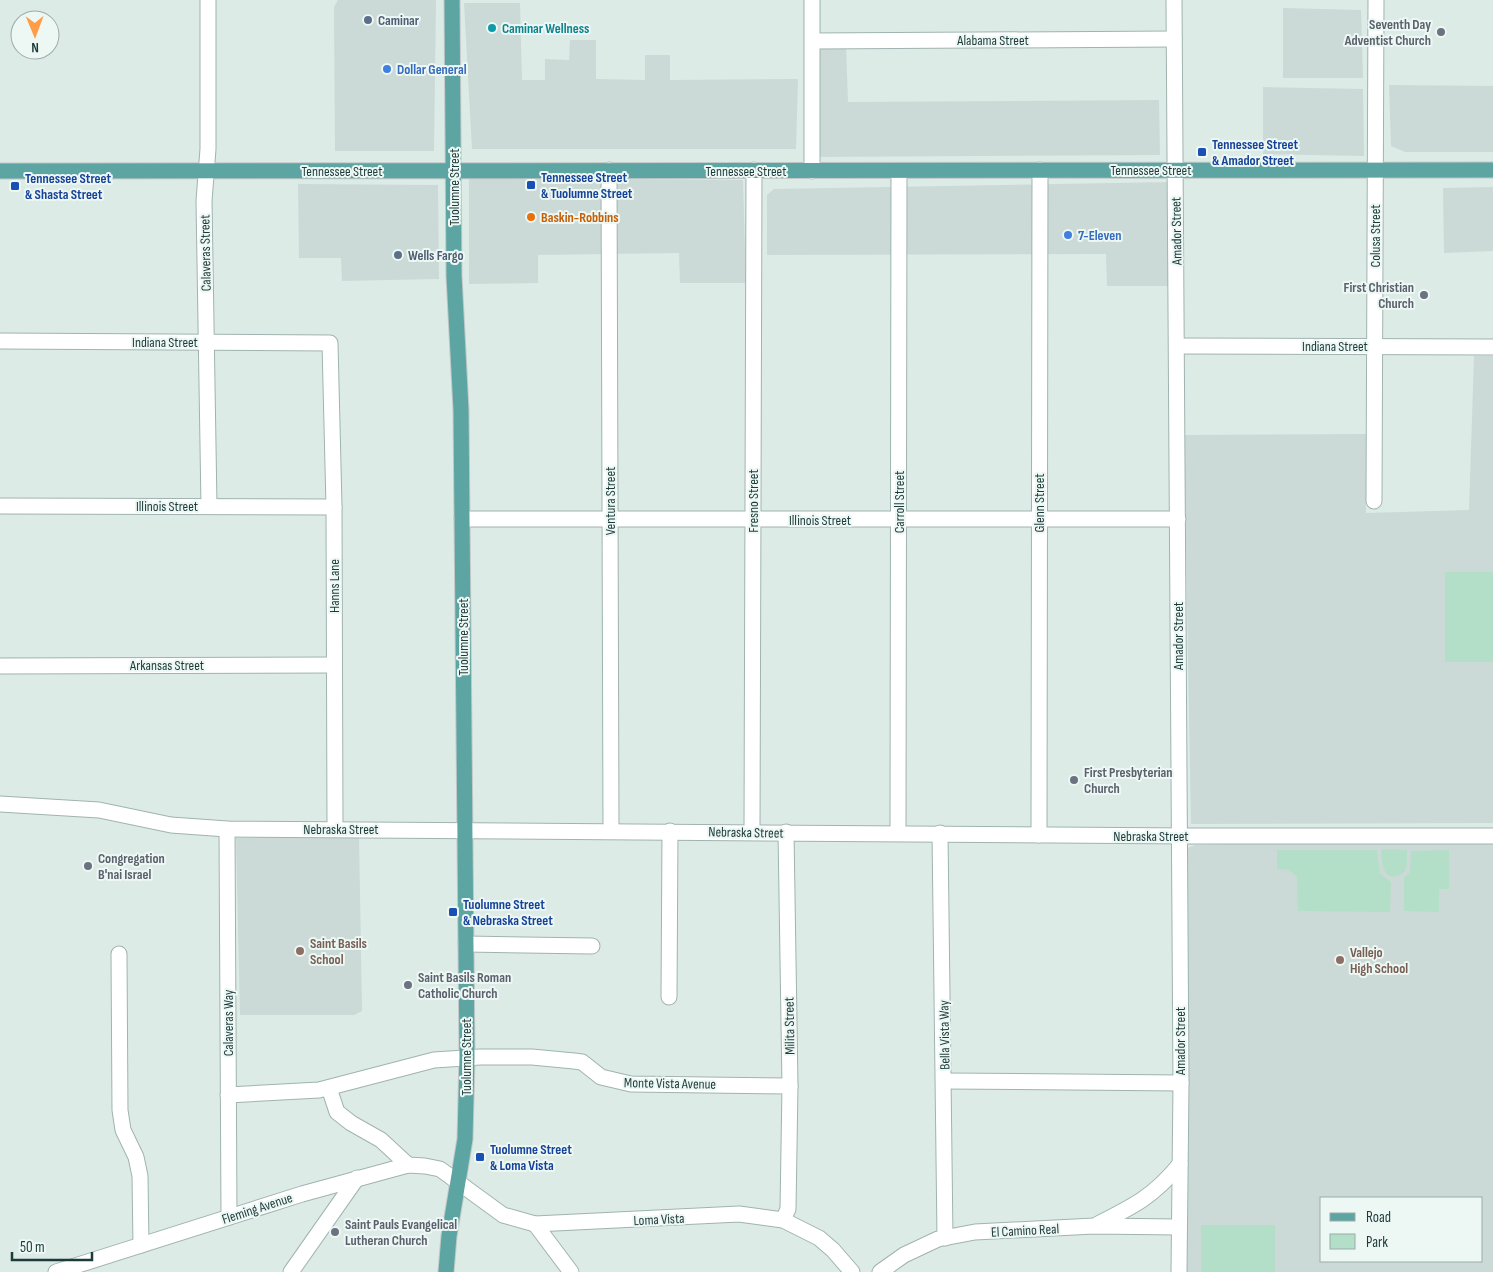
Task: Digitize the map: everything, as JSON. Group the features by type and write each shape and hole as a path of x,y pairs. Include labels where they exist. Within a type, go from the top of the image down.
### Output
{"main road":[{"name":"Tuolumne Street","path":"446,1272 449,1236 465,1139 467,1057 461,410 454,276 452,0"},
{"name":"Tennessee Street","path":"0,171 1493,170"}],"street":[{"name":"Calaveras Street","path":"208,0 207,171 204,201 209,506"},
{"path":"812,0 812,171"},
{"name":"Amador Street","path":"1174,0 1181,1082 1179,1272"},
{"name":"Colusa Street","path":"1374,501 1376,0"},
{"name":"Alabama Street","path":"813,41 1174,39"},
{"name":"Ventura Street","path":"609,170 611,831"},
{"name":"Fresno Street","path":"752,832 754,170"},
{"name":"Glenn Street","path":"1039,835 1040,170"},
{"name":"Carroll Street","path":"898,833 899,171"},
{"name":"Indiana Street","path":"0,341 330,343"},
{"name":"Hanns Lane","path":"330,343 334,507 335,829"},
{"name":"Indiana Street","path":"1177,346 1493,347"},
{"name":"Illinois Street","path":"0,506 334,507"},
{"name":"Illinois Street","path":"462,520 1178,519"},
{"name":"Arkansas Street","path":"0,666 334,665"},
{"name":"Nebraska Street","path":"0,804 99,810 171,825 227,829 1179,836 1493,836"},
{"name":"Calaveras Way","path":"227,829 229,1217"},
{"path":"670,831 670,997"},
{"name":"Milita Street","path":"783,1220 788,1209 790,1086 786,832"},
{"name":"Bella Vista Way","path":"940,833 945,1238"},
{"path":"466,944 592,946"},
{"path":"119,954 120,1110 123,1130 136,1156 140,1176 141,1245"},
{"name":"Monte Vista Avenue","path":"228,1095 319,1090 434,1060 467,1057 532,1057 582,1062 601,1076 631,1084 790,1086"},
{"path":"944,1081 1181,1082"},
{"path":"329,1088 337,1112 351,1123 381,1140 408,1165"},
{"path":"1094,1226 1132,1208 1149,1196 1162,1186 1180,1164"},
{"name":"Fleming Avenue","path":"56,1272 97,1266 141,1245 357,1178 408,1165 440,1169 457,1183"},
{"path":"292,1271 357,1178"},
{"name":"Loma Vista","path":"457,1183 502,1215 535,1224 739,1214 783,1220 819,1238 833,1250 852,1272"},
{"path":"535,1224 571,1272"},
{"name":"El Camino Real","path":"880,1272 904,1255 945,1238 975,1232 1094,1226 1179,1227"}],"shaded area":[{"path":"338,0 436,0 434,151 335,151 334,7"},
{"path":"464,3 520,3 522,80 545,80 545,59 569,60 570,40 596,40 596,79 645,80 645,55 670,55 670,80 798,79 796,149 472,149"},
{"path":"1283,8 1361,10 1363,78 1283,78"},
{"path":"846,45 848,102 1159,100 1160,155 820,157 820,47"},
{"path":"1389,85 1493,86 1493,152 1405,152 1391,146"},
{"path":"1263,87 1363,89 1364,156 1263,154"},
{"path":"469,178 743,180 746,283 680,283 679,253 538,255 538,283 469,284"},
{"path":"1169,182 1169,286 1107,286 1106,254 767,255 767,195 774,189"},
{"path":"298,184 438,185 439,279 342,281 341,258 299,258"},
{"path":"1493,187 1493,251 1444,253 1443,188"},
{"path":"1474,356 1493,356 1493,823 1191,824 1184,435 1366,434 1366,513 1469,510"},
{"name":"Saint Basils School","path":"359,837 362,1011 354,1015 240,1015 236,838"},
{"name":"Vallejo High School","path":"1228,844 1493,844 1493,1272 1185,1272 1187,848 1195,845"}],"green space":[{"path":"1445,572 1493,572 1493,662 1445,662"},
{"path":"1381,849 1407,850 1407,865 1404,872 1392,877 1388,875 1383,866"},
{"path":"1277,850 1377,850 1380,874 1391,882 1390,912 1298,911 1297,877 1289,870 1277,869"},
{"path":"1449,850 1449,889 1439,889 1439,912 1404,911 1404,878 1410,872 1411,851"},
{"path":"1201,1225 1275,1225 1275,1272 1201,1272"}],"place":[{"name":"Caminar","path":"368,20"},
{"name":"Caminar Wellness","path":"492,28"},
{"name":"Seventh Day Adventist Church","path":"1441,32"},
{"name":"Dollar General","path":"387,69"},
{"name":"Tennessee Street & Amador Street","path":"1202,152"},
{"name":"Tennessee Street & Tuolumne Street","path":"531,185"},
{"name":"Tennessee Street & Shasta Street","path":"15,186"},
{"name":"Baskin-Robbins","path":"531,217"},
{"name":"7-Eleven","path":"1068,235"},
{"name":"Wells Fargo","path":"398,255"},
{"name":"First Christian Church","path":"1424,295"},
{"name":"First Presbyterian Church","path":"1074,780"},
{"name":"Congregation B'nai Israel","path":"88,866"},
{"name":"Tuolumne Street & Nebraska Street","path":"453,912"},
{"name":"Saint Basils School","path":"300,951"},
{"name":"Vallejo High School","path":"1340,960"},
{"name":"Saint Basils Roman Catholic Church","path":"408,985"},
{"name":"Tuolumne Street & Loma Vista","path":"480,1157"},
{"name":"Saint Pauls Evangelical Lutheran Church","path":"335,1232"}]}
